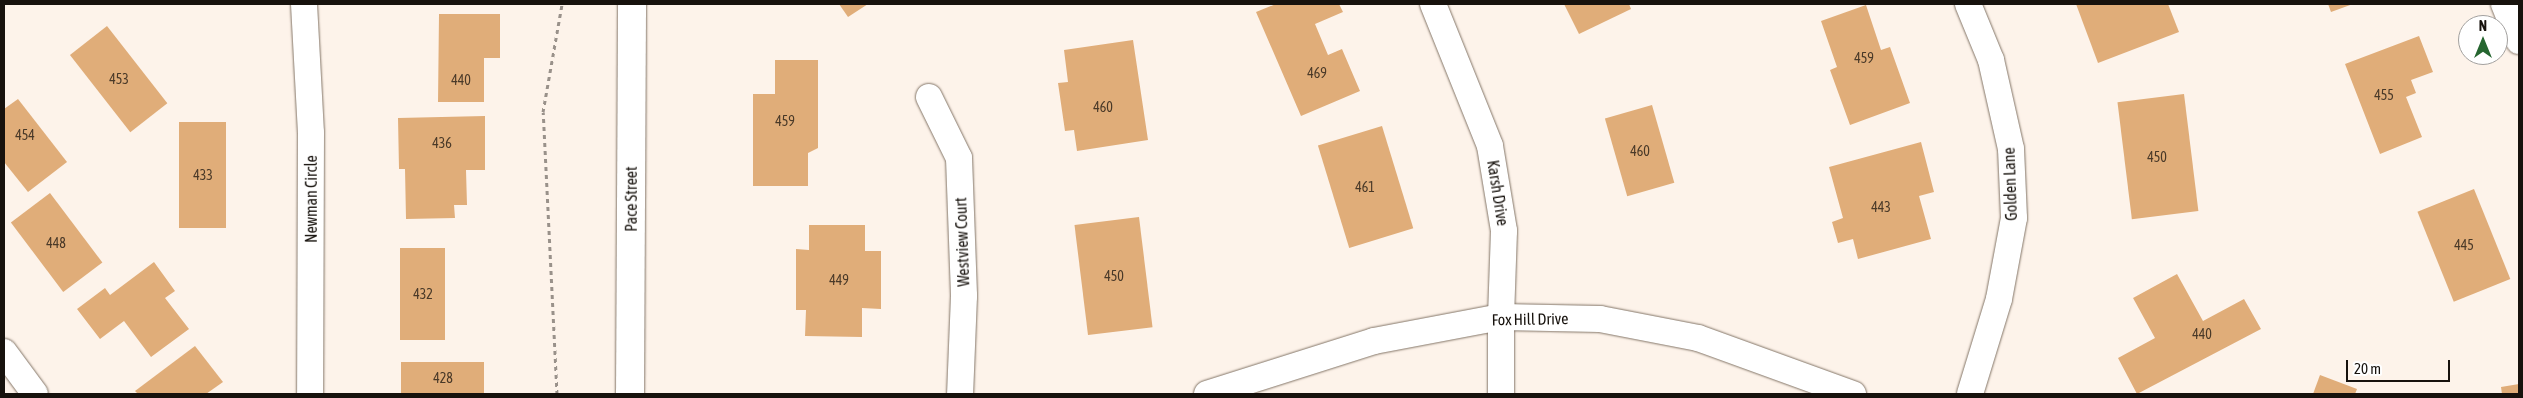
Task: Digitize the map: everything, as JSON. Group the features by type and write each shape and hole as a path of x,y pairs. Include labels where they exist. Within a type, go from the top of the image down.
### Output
{"main road":[{"name":"Pace Street","path":"630,394 632,4"}],"street":[{"name":"Newman Circle","path":"304,4 311,133 310,394"},
{"name":"Karsh Drive","path":"1433,4 1490,146 1504,231 1500,317 1501,394"},
{"name":"Golden Lane","path":"1968,4 1991,60 2011,150 2014,218 1999,299 1970,394"},
{"path":"2504,4 2519,41"},
{"name":"Westview Court","path":"929,97 959,158 964,296 960,394"},
{"name":"Fox Hill Drive","path":"1206,394 1374,341 1500,317 1600,319 1698,338 1853,394"},
{"path":"4,352 35,394"}],"path":[{"path":"557,394 543,112 562,4"}],"building":[{"path":"839,4 868,4 848,17"},
{"path":"1276,4 1339,4 1343,12 1315,24 1328,55 1342,49 1360,91 1301,116 1256,12"},
{"path":"1564,4 1629,4 1631,9 1579,34"},
{"path":"2076,4 2168,4 2179,32 2098,63"},
{"path":"2328,4 2353,4 2331,12"},
{"path":"1866,5 1881,50 1890,47 1910,103 1850,125 1830,70 1837,67 1821,21"},
{"path":"439,14 500,14 500,58 484,58 484,102 438,102"},
{"path":"107,26 167,103 130,132 70,55"},
{"path":"2419,36 2433,72 2411,80 2416,93 2406,97 2422,137 2380,154 2345,64"},
{"path":"1133,40 1148,140 1077,151 1074,130 1065,131 1058,83 1068,82 1064,50"},
{"path":"775,60 818,60 818,148 808,153 808,186 753,186 753,94 775,94"},
{"path":"2184,94 2198,211 2132,219 2117,102"},
{"path":"18,99 67,162 28,192 4,162 4,109"},
{"path":"1652,105 1674,183 1627,196 1605,119"},
{"path":"485,116 485,170 466,170 467,205 454,205 455,218 406,219 405,169 399,169 398,118"},
{"path":"179,122 226,122 226,228 179,228"},
{"path":"1382,126 1413,228 1349,248 1318,146"},
{"path":"1921,142 1934,192 1919,196 1931,239 1858,259 1853,239 1838,243 1832,222 1843,218 1829,167"},
{"path":"2474,189 2510,279 2454,302 2417,212"},
{"path":"50,193 102,262 63,292 11,222"},
{"path":"1139,217 1153,327 1088,335 1074,225"},
{"path":"809,225 865,225 865,251 881,251 881,309 862,308 862,337 805,336 806,310 796,310 796,249 809,250"},
{"path":"400,248 445,248 445,340 400,340"},
{"path":"154,262 175,291 165,298 189,329 151,357 124,321 100,339 77,309 105,288 110,295"},
{"path":"2177,274 2203,321 2244,299 2261,329 2137,394 2118,358 2155,338 2133,298"},
{"path":"195,346 223,382 206,394 138,394 135,391"},
{"path":"401,362 484,362 484,394 401,394"},
{"path":"2320,375 2357,389 2355,394 2313,394"},
{"path":"2519,384 2519,394 2502,394 2501,387"}]}
